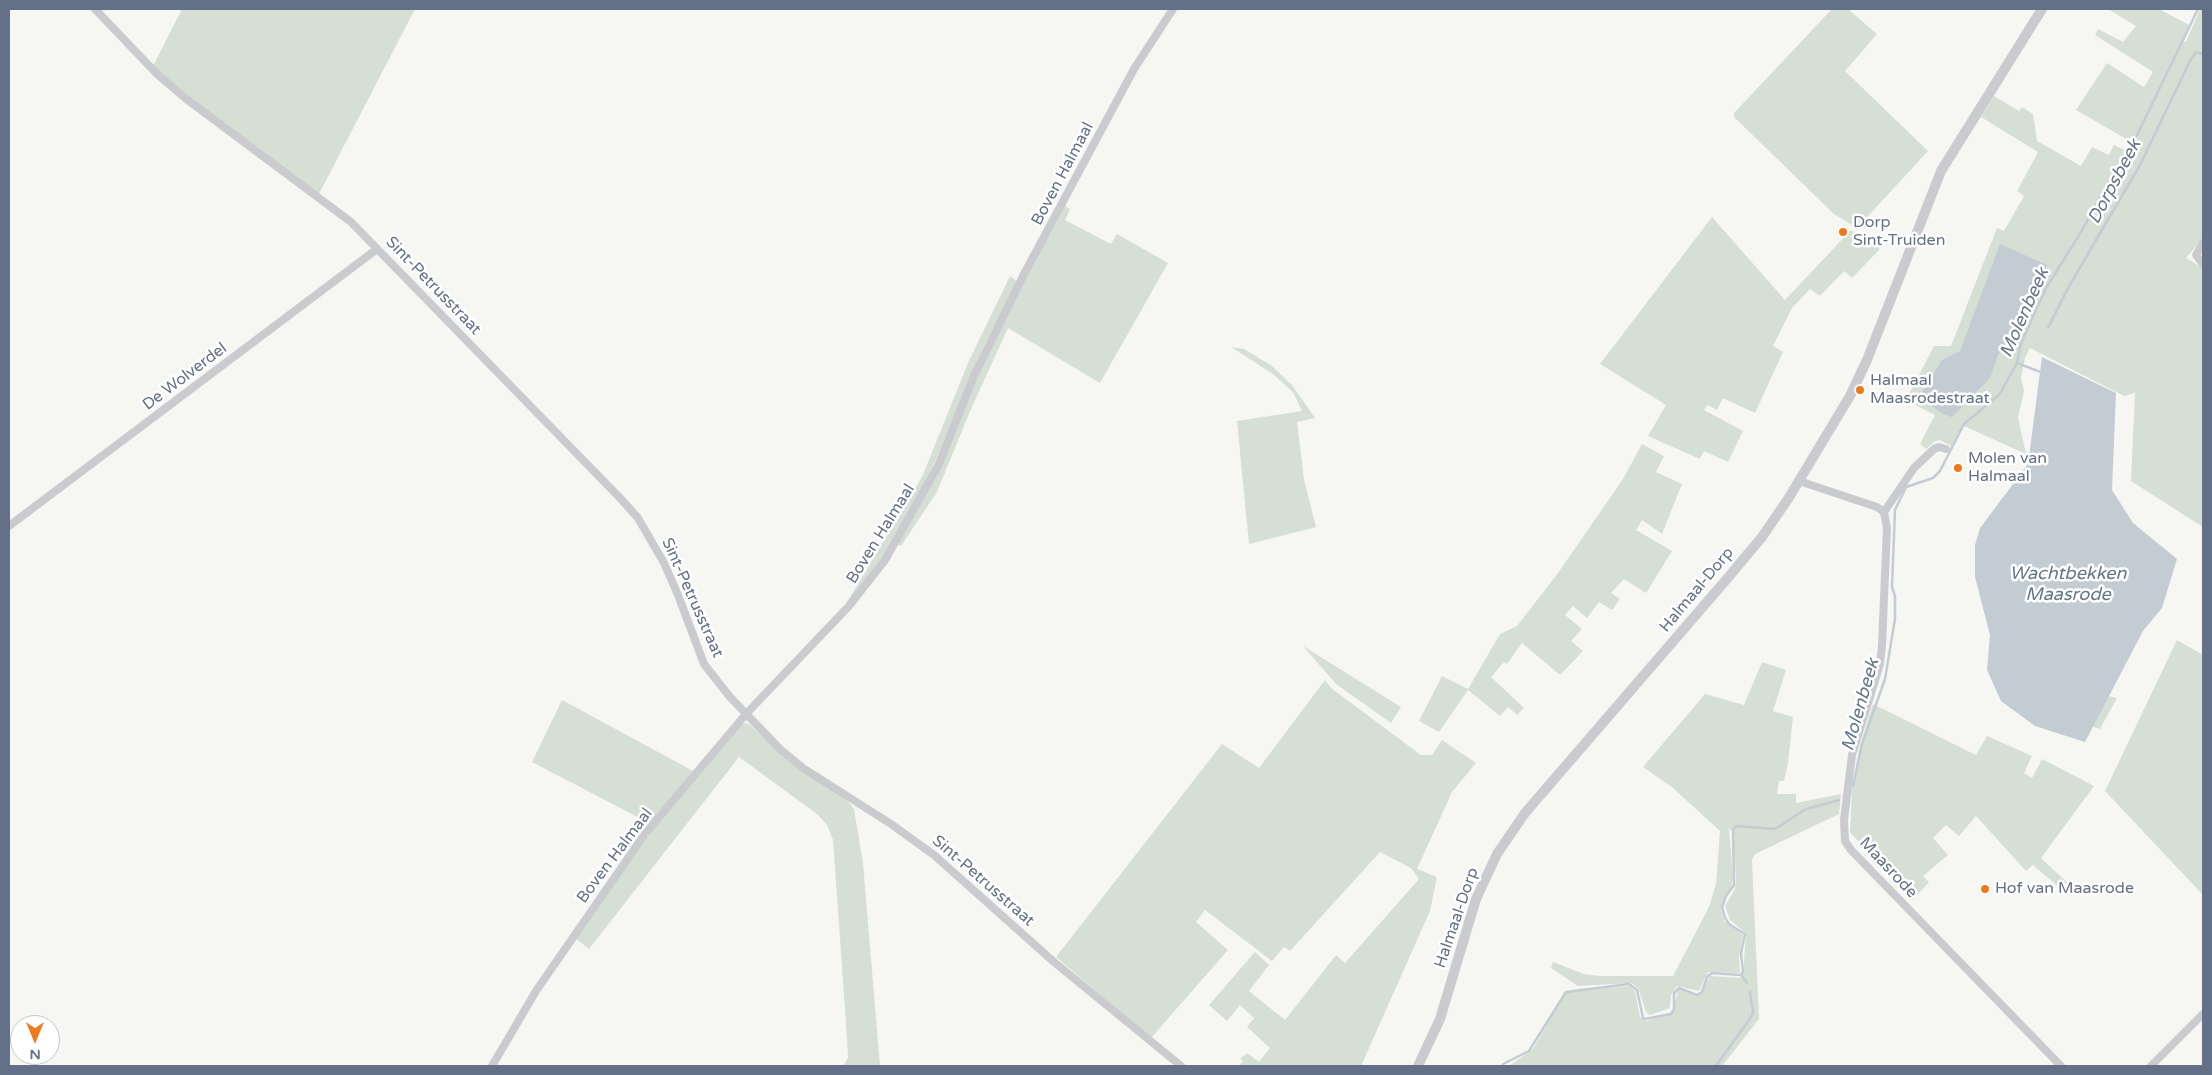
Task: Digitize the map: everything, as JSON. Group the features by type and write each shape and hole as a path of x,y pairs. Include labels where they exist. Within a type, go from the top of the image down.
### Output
{"street":[{"name":"Sint-Petrusstraat","path":"95,9 157,74 185,98 351,222 638,518 678,595 704,664 746,714 780,749 803,768 891,824 934,855 1054,962 1181,1066"},
{"name":"Boven Halmaal","path":"492,1066 536,991 644,835 677,799 746,714 829,630 885,560 938,466 974,376 1023,276 1134,69 1173,9"},
{"name":"Halmaal-Dorp","path":"1418,1066 1440,1019 1480,891 1497,854 1512,831 1762,537 1799,481 1850,396 1877,334 1932,190 1948,159 2042,9"},
{"path":"2203,243 2196,255 2203,264"},
{"name":"De Wolverdel","path":"9,526 378,249"},
{"path":"1799,481 1877,507 1884,512 1914,468 1934,449 1939,447 1946,449"},
{"name":"Maasrode","path":"1884,512 1887,528 1887,553 1880,664 1852,755 1844,820 1845,841 1850,850 2061,1066"},
{"path":"2151,1066 2203,1014"}],"shaded area":[{"path":"182,9 415,9 319,194 203,109 153,66"},
{"path":"1832,9 1848,9 1877,34 1845,71 1928,151 1857,228 1834,214 1734,117 1734,113"},
{"path":"2108,9 2159,9 2189,25 2182,40 2186,42 2200,9 2203,9 2203,238 2186,258 2203,268 2203,527 2131,481 2135,393 2124,396 2030,348 2025,358 2021,378 2024,391 2018,418 2026,454 1964,426 1953,447 1940,440 1935,441 1926,449 1920,444 1935,415 1906,400 1934,346 1951,346 1997,228 2004,231 2024,196 2017,191 2038,152 1981,117 1994,96 2019,111 2022,107 2033,114 2037,141 2081,166 2092,147 2109,155 2114,145 2125,150 2130,141 2076,110 2107,63 2144,87 2153,72 2095,35 2098,29 2123,42 2136,26"},
{"path":"1065,206 1070,209 1065,220 1111,244 1117,234 1168,263 1100,383 1008,328 971,409 937,492 901,546 897,544 941,465 996,322 982,350 929,476 889,549 843,609 922,477 968,363 1010,276 1022,285"},
{"path":"1712,217 1785,300 1851,230 1880,249 1852,278 1844,271 1820,296 1810,289 1792,308 1773,346 1783,352 1755,413 1723,398 1717,410 1707,405 1704,410 1743,431 1728,462 1704,451 1700,459 1648,436 1666,405 1600,364"},
{"path":"1231,347 1244,349 1272,366 1292,385 1315,418 1297,422 1304,479 1316,527 1249,544 1237,421 1302,411 1293,392 1273,374"},
{"path":"1642,444 1664,456 1656,472 1682,484 1662,534 1642,520 1636,530 1672,551 1646,593 1624,579 1611,593 1620,599 1612,610 1599,602 1587,618 1573,606 1565,615 1582,629 1571,641 1583,651 1560,675 1522,643 1507,664 1504,662 1491,677 1524,708 1517,715 1508,707 1500,716 1468,690 1439,732 1419,721 1442,676 1468,689 1500,634 1517,626 1558,573 1623,479"},
{"path":"2177,640 2203,655 2203,895 2105,791"},
{"path":"1303,646 1401,707 1391,723 1336,684"},
{"path":"1762,662 1786,670 1773,711 1793,717 1788,763 1784,781 1779,781 1777,794 1796,794 1796,803 1841,794 1839,814 1755,854 1752,860 1759,1019 1722,1066 1509,1066 1533,1049 1566,992 1629,986 1635,991 1640,1017 1647,1021 1673,1012 1678,989 1699,995 1710,976 1741,978 1743,975 1746,933 1730,920 1725,906 1735,889 1736,880 1733,831 1729,829 1733,876 1731,889 1724,898 1721,910 1724,921 1743,935 1739,957 1740,973 1708,972 1699,991 1677,986 1671,995 1670,1008 1650,1015 1646,1012 1638,988 1631,983 1578,986 1551,968 1553,962 1584,974 1600,976 1673,976 1709,907 1716,884 1720,831 1673,788 1643,767 1705,694 1744,705"},
{"path":"1325,680 1331,688 1421,755 1432,755 1442,740 1476,763 1452,792 1417,869 1437,877 1430,911 1361,1066 1239,1066 1243,1061 1240,1059 1247,1053 1259,1062 1270,1048 1247,1027 1254,1018 1240,1005 1227,1021 1209,1005 1255,952 1269,965 1249,991 1285,1020 1336,955 1345,963 1419,879 1411,868 1380,852 1290,951 1284,947 1272,961 1205,910 1196,922 1228,950 1151,1038 1056,957 1222,744 1259,768"},
{"path":"2103,695 2117,698 2100,729 2082,723"},
{"path":"562,700 695,772 649,823 532,762"},
{"path":"1873,704 1976,755 1987,736 2032,756 2024,773 2032,778 2042,759 2094,786 2041,858 2073,888 2068,895 2033,865 2026,871 1976,816 1959,836 1946,825 1933,838 1948,855 1923,876 1929,882 1912,901 1850,832 1852,790 1859,749"},
{"path":"744,723 749,724 799,769 847,800 854,809 863,863 880,1066 843,1066 848,1058 847,1038 833,840 827,825 817,814 739,757 589,949 575,938 642,841"}],"water":[{"path":"2000,244 2047,265 2016,329 1998,355 1990,378 1952,417 1945,415 1924,401 1921,394 1942,360 1960,351"},
{"name":"Wachtbekken Maasrode","path":"2042,357 2116,393 2112,490 2133,523 2177,559 2162,608 2143,631 2085,742 2035,726 2001,701 1987,670 1990,635 1975,577 1975,545 1980,528 2028,464"}],"waterway":[{"name":"Molenbeek","path":"1853,786 1862,744 1885,679 1895,619 1895,596 1892,587 1895,510 1906,487 1933,478 1940,471 1964,424 1999,395 2017,363 2021,343 2046,288 2109,182 2123,164 2198,9"},
{"name":"Dorpsbeek","path":"2048,328 2068,288 2140,165 2190,61 2196,52 2203,54"},
{"path":"2017,363 2043,373"},
{"name":"Molenbeek","path":"1502,1066 1529,1051 1566,992 1629,984 1637,990 1643,1018 1645,1019 1671,1014 1674,1009 1674,993 1679,988 1697,995 1702,992 1707,977 1712,973 1741,975 1743,972 1741,953 1745,934 1729,924 1722,907 1726,896 1734,885 1733,829 1737,826 1775,829 1806,809 1839,800"},
{"path":"1741,975 1747,983"},
{"path":"1716,1066 1751,1017 1753,1012 1750,992"}],"place":[{"name":"Dorp Sint-Truiden","path":"1843,232"},
{"name":"Halmaal Maasrodestraat","path":"1860,390"},
{"name":"Molen van Halmaal","path":"1958,468"},
{"name":"Hof van Maasrode","path":"1985,889"}]}
